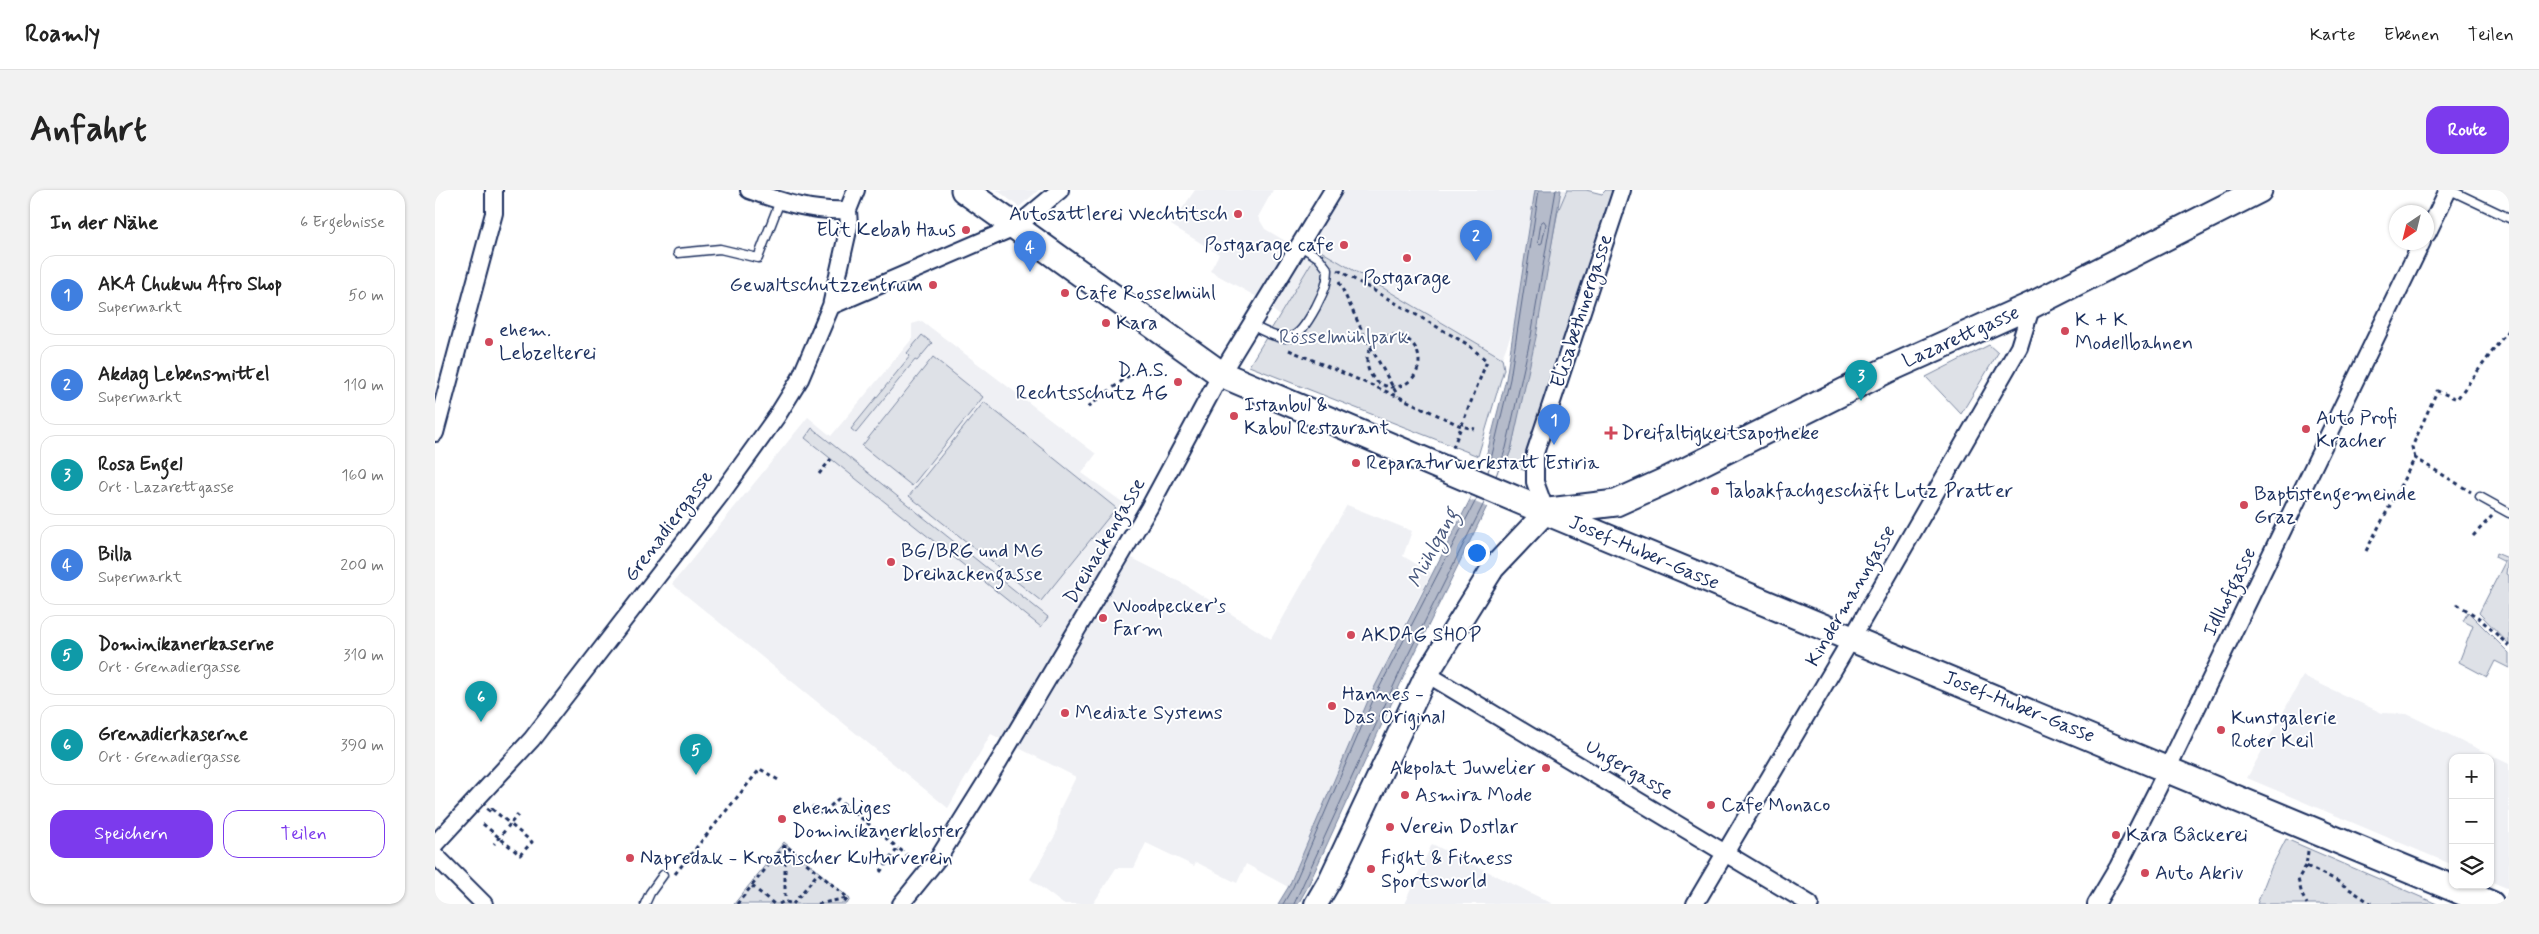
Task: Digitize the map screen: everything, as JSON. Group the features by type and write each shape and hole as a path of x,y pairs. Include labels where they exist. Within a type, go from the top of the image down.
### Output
{"main road":[{"name":"Josef-Huber-Gasse","path":"963,190 1017,226 1221,374 1546,512 2491,904"},
{"name":"Lazarettgasse","path":"1546,512 1616,503 1665,481 1887,370 2032,305 2259,190"},
{"path":"1316,904 1330,880 1427,674 1493,568 1546,512"}],"street":[{"path":"435,434 494,214 494,190"},
{"path":"749,190 794,206 825,211 848,210"},
{"name":"Grenadiergasse","path":"435,844 519,754 582,676 721,494 777,416 800,379 831,306 849,226 848,210 857,190"},
{"path":"831,306 1017,226 1060,190"},
{"name":"Dreihackengasse","path":"901,904 939,856 1046,684 1149,508 1221,374 1333,190"},
{"name":"Elisabethinergasse","path":"1546,512 1535,482 1535,453 1622,190"},
{"path":"2434,220 2449,190"},
{"name":"Idlhofgasse","path":"2096,904 2118,867 2167,769 2294,511 2418,250"},
{"name":"Kindermanngasse","path":"1695,904 1852,638 2019,347 2032,305"},
{"name":"Ungergasse","path":"1427,674 1810,904"},
{"path":"435,855 484,904"}],"lane":[{"path":"2449,190 2509,218"},
{"path":"678,253 720,249 758,258 780,201"},
{"path":"1251,325 1276,338 1296,335 1303,329 1325,289 1328,270 1319,258 1299,246"},
{"path":"2480,497 2509,513"},
{"path":"645,904 650,893 663,875"}],"path":[{"path":"1328,270 1337,269 1467,344 1487,360 1452,450"},
{"path":"1328,270 1338,281 1371,347 1399,397"},
{"path":"2366,551 2415,458 2412,447 2437,391 2457,399 2509,329"},
{"path":"1392,336 1400,337 1413,346 1419,361 1414,376 1409,382 1393,387 1378,383 1372,377 1367,362 1371,347 1377,341 1392,336"},
{"path":"1282,348 1399,397 1461,426 1475,429"},
{"path":"1088,407 1131,374"},
{"path":"2415,458 2480,497"},
{"path":"819,474 831,459"},
{"path":"2473,536 2488,522 2498,507"},
{"path":"2457,604 2479,618 2509,646"},
{"path":"663,875 673,876 760,769 780,781"},
{"path":"812,806 823,814 838,799 920,865"},
{"path":"483,824 520,854 531,842 492,809 491,812 484,807"},
{"path":"494,844 518,815"},
{"path":"2307,904 2302,895 2298,879 2306,866 2310,844"},
{"path":"785,845 847,898"},
{"path":"737,904 785,845"},
{"path":"785,845 785,901"},
{"path":"880,872 898,848"},
{"path":"2306,866 2334,879 2372,904"},
{"path":"779,904 785,901 792,904 818,873"},
{"path":"752,886 773,904"},
{"path":"818,904 847,898"},
{"path":"843,904 847,898"}],"shaded area":[{"path":"997,190 1039,190 1019,207"},
{"path":"1195,190 1273,190 1258,217 1265,229 1287,242 1309,247 1344,190 1567,190 1502,358 1319,250 1279,315 1255,296 1210,271 1219,254 1171,225"},
{"path":"922,321 1096,454 1082,473 1125,504 1104,541 1134,559 1184,584 1271,639 1347,505 1412,531 1403,556 1431,573 1390,654 1288,887 1246,864 1237,883 1196,862 1194,866 1146,843 1134,868 1116,868 1093,904 1063,904 1030,879 1056,834 1060,809 1076,777 991,734 948,808 672,584 808,417 831,436 912,339 912,324"},
{"path":"2303,676 2382,713 2407,714 2489,754 2449,754 2449,863 2247,778"},
{"path":"2494,757 2509,764 2509,889 2494,883"},
{"path":"1432,844 1553,904 1404,904"}],"green space":[{"path":"1567,190 1586,190 1602,194 1606,190 1616,190 1526,471 1506,464 1511,450 1558,211"},
{"name":"Rösselmühlpark","path":"1319,250 1502,358 1504,369 1478,456 1249,366"},
{"path":"922,335 932,343 917,361 915,360 856,433 851,429 910,356 907,353"},
{"path":"1989,345 1998,353 1961,414 1926,377"},
{"path":"933,357 983,397 912,486 862,446"},
{"path":"984,402 1116,508 1041,601 909,496"},
{"path":"812,428 1048,617 1041,627 805,438"},
{"path":"2496,553 2508,558 2506,574 2509,576 2509,644 2479,613 2505,562 2495,557"},
{"path":"2468,612 2509,653 2509,668 2495,661 2487,677 2459,662 2473,626 2463,621"},
{"path":"2286,839 2437,904 2257,904 2271,868"},
{"path":"784,842 850,899 847,904 734,904"}],"water":[{"name":"Mühlgang","path":"1535,190 1561,190 1536,337 1511,450 1498,484 1409,665 1307,888 1298,904 1278,904 1289,886 1370,696 1480,480 1506,379"}],"pier":[{"path":"1485,459 1507,469 1489,508 1470,500"}],"place":[{"name":"Autosattlerei Wechtitsch","path":"1238,214"},
{"name":"Elit Kebab Haus","path":"966,230"},
{"name":"Postgarage cafe","path":"1344,245"},
{"name":"Postgarage","path":"1407,258"},
{"name":"Akdag Lebensmittel","path":"1476,261"},
{"name":"Billa","path":"1030,272"},
{"name":"Gewaltschutzzentrum","path":"933,285"},
{"name":"Cafe Rosselmühl","path":"1065,293"},
{"name":"Kara","path":"1106,323"},
{"name":"K + K Modellbahnen","path":"2065,331"},
{"name":"ehem. Lebzelterei","path":"489,342"},
{"name":"D.A.S. Rechtsschutz AG","path":"1178,382"},
{"name":"Rosa Engel","path":"1861,401"},
{"name":"Istanbul & Kabul Restaurant","path":"1234,416"},
{"name":"Auto Profi Kracher","path":"2306,429"},
{"name":"Dreifaltigkeitsapotheke","path":"1611,433"},
{"name":"AKA Chukwu Afro Shop","path":"1554,445"},
{"name":"Reparaturwerkstatt Estiria","path":"1356,463"},
{"name":"Tabakfachgeschäft Lutz Pratter","path":"1715,491"},
{"name":"Baptistengemeinde Graz","path":"2244,505"},
{"name":"BG/BRG und MG Dreihackengasse","path":"891,562"},
{"name":"Woodpecker’s Farm","path":"1103,618"},
{"name":"AKDAG SHOP","path":"1351,635"},
{"name":"Hannes - Das Original","path":"1332,706"},
{"name":"Mediate Systems","path":"1065,713"},
{"name":"Grenadierkaserne","path":"481,722"},
{"name":"Kunstgalerie Roter Keil","path":"2221,730"},
{"name":"Akpolat Juwelier","path":"1546,768"},
{"name":"Dominikanerkaserne","path":"696,775"},
{"name":"Asmira Mode","path":"1405,795"},
{"name":"Cafe Monaco","path":"1711,805"},
{"name":"ehemaliges Dominikanerkloster","path":"782,819"},
{"name":"Verein Dostlar","path":"1390,827"},
{"name":"Kara Bâckerei","path":"2116,835"},
{"name":"Napredak - Kroatischer Kulturverein","path":"630,858"},
{"name":"Fight & Fitness Sportsworld","path":"1371,869"},
{"name":"Auto Akriv","path":"2145,873"}]}
